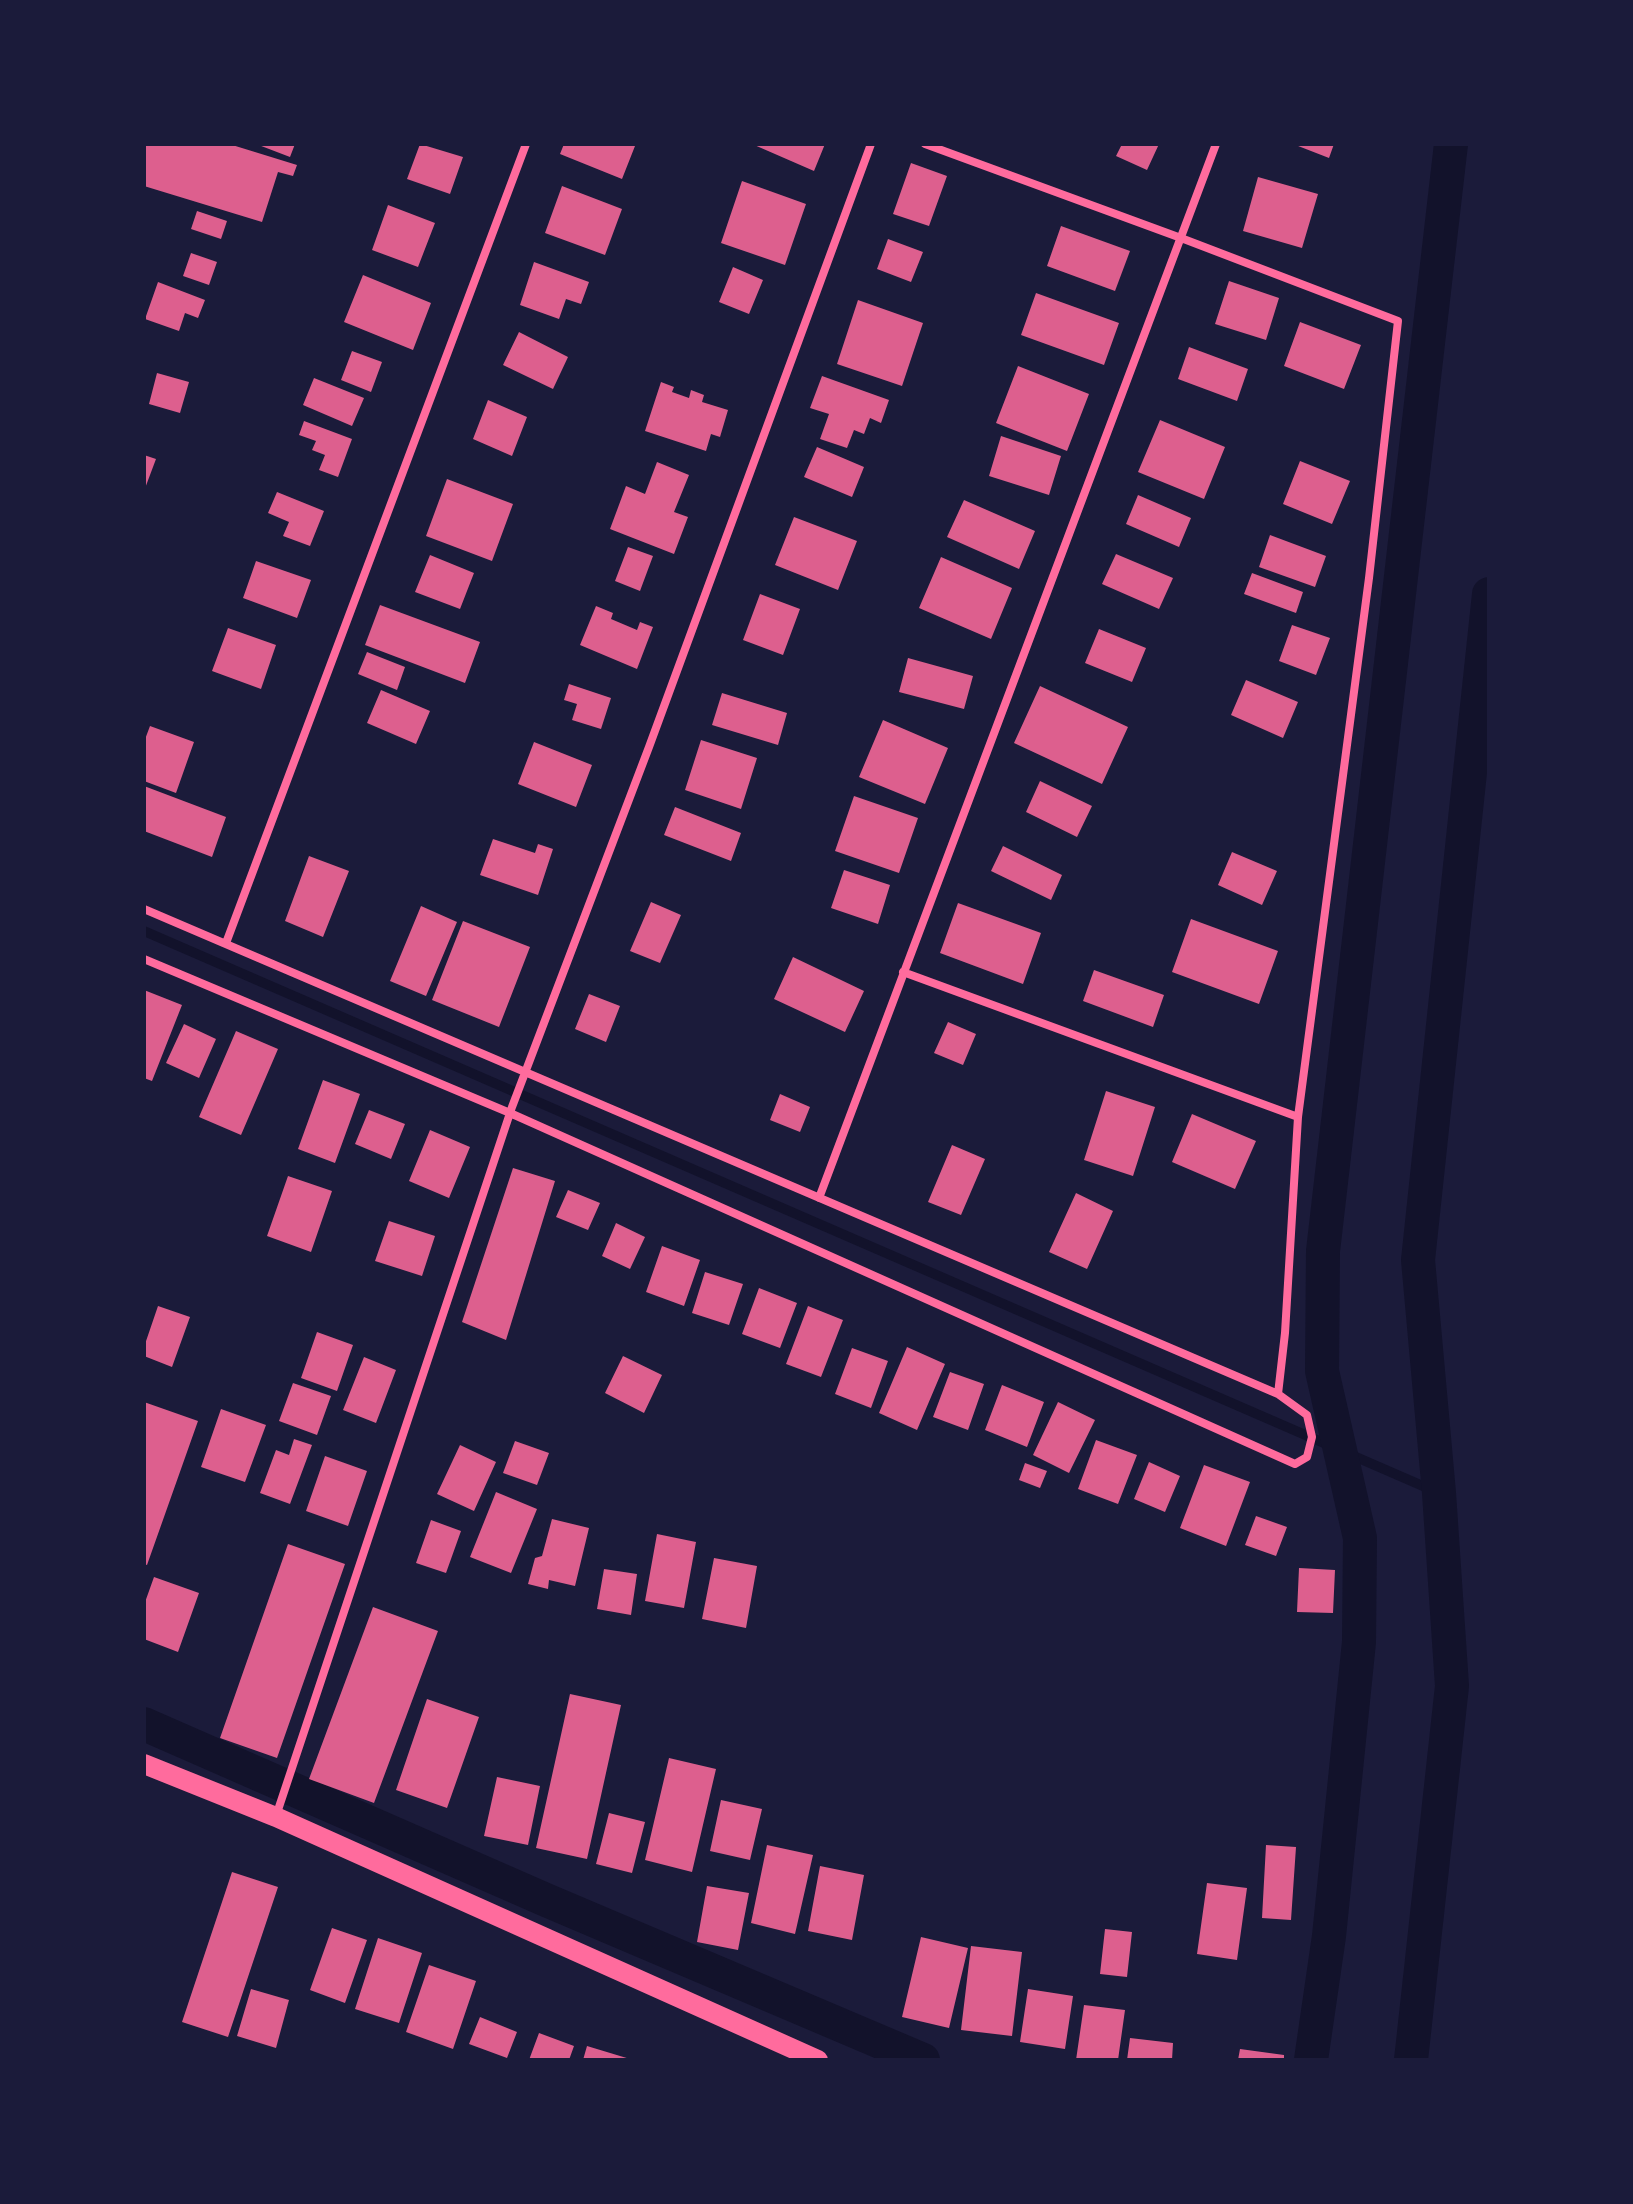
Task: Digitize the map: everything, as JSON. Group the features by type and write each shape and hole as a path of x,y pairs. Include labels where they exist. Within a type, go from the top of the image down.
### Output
{"main road":[{"path":"144,1764 276,1817 818,2060"}],"street":[{"path":"226,943 526,144"},
{"path":"276,1817 511,1110 871,144"},
{"path":"925,144 1398,321 1369,578 1298,1117 1278,1394"},
{"path":"819,1198 1216,144"},
{"path":"144,909 524,1076 1278,1394 1307,1415 1312,1437 1307,1457 1295,1464 511,1110 144,959"},
{"path":"903,972 1298,1117"}],"building":[{"path":"144,144 229,144 297,165 293,176 278,172 262,222 144,186"},
{"path":"256,144 295,144 290,157"},
{"path":"420,144 463,157 450,194 407,179"},
{"path":"564,144 635,146 622,179 560,154"},
{"path":"752,144 825,144 814,171"},
{"path":"1122,144 1159,144 1147,170 1116,156"},
{"path":"1293,144 1334,144 1329,158"},
{"path":"911,163 947,176 929,226 893,214"},
{"path":"1258,177 1318,194 1302,248 1243,231"},
{"path":"742,181 806,204 785,265 721,243"},
{"path":"562,186 622,209 605,255 545,233"},
{"path":"388,205 435,223 418,267 372,250"},
{"path":"197,211 227,221 221,239 191,229"},
{"path":"1061,226 1130,251 1115,291 1047,266"},
{"path":"888,239 923,252 911,282 877,269"},
{"path":"191,253 217,262 209,285 183,276"},
{"path":"534,262 589,282 581,304 566,299 559,319 520,305"},
{"path":"733,267 763,280 749,314 719,302"},
{"path":"363,275 431,303 413,350 344,322"},
{"path":"1229,281 1279,298 1266,340 1215,324"},
{"path":"158,282 205,300 198,318 185,313 179,331 145,319"},
{"path":"1036,293 1119,323 1104,365 1021,335"},
{"path":"858,300 923,323 902,386 837,364"},
{"path":"1300,322 1361,345 1344,389 1284,366"},
{"path":"519,332 568,357 553,389 503,365"},
{"path":"1189,347 1248,369 1237,401 1178,379"},
{"path":"352,351 382,362 371,392 341,380"},
{"path":"1018,366 1089,394 1067,451 996,423"},
{"path":"157,373 189,382 180,413 149,404"},
{"path":"822,376 889,400 881,423 870,418 864,434 854,430 847,448 820,439 829,414 810,408"},
{"path":"314,378 364,398 352,426 303,405"},
{"path":"661,382 674,387 672,392 689,398 691,390 704,395 702,402 728,410 720,437 711,434 706,451 645,431"},
{"path":"488,400 527,417 512,456 473,439"},
{"path":"1160,420 1225,447 1204,499 1138,472"},
{"path":"304,421 352,439 338,477 319,470 325,455 312,450 316,441 299,435"},
{"path":"1001,436 1061,456 1049,495 989,476"},
{"path":"817,447 864,467 852,497 804,477"},
{"path":"144,455 156,459 144,491"},
{"path":"1300,461 1350,481 1332,524 1283,504"},
{"path":"657,462 689,475 674,512 688,517 674,554 610,529 626,486 645,494"},
{"path":"447,479 513,504 492,561 426,536"},
{"path":"277,492 324,511 310,546 283,536 289,522 268,513"},
{"path":"1138,495 1191,518 1179,547 1126,524"},
{"path":"964,500 1035,531 1019,569 947,537"},
{"path":"794,517 857,541 838,590 775,565"},
{"path":"1270,535 1326,556 1315,587 1259,567"},
{"path":"628,547 653,556 640,591 615,581"},
{"path":"1116,554 1173,578 1159,609 1102,584"},
{"path":"430,555 474,573 460,609 415,592"},
{"path":"941,557 1012,588 991,639 919,608"},
{"path":"256,561 311,580 297,618 243,598"},
{"path":"1252,573 1303,592 1296,613 1244,594"},
{"path":"760,594 800,609 783,655 743,640"},
{"path":"380,605 480,642 465,683 365,645"},
{"path":"596,606 613,613 611,619 637,630 640,622 653,627 637,669 580,645"},
{"path":"1292,625 1330,638 1316,675 1279,661"},
{"path":"228,628 276,645 261,689 212,671"},
{"path":"1099,629 1146,648 1132,682 1085,663"},
{"path":"367,652 405,667 397,690 358,674"},
{"path":"908,658 973,676 964,709 899,692"},
{"path":"1246,680 1298,702 1283,738 1231,715"},
{"path":"569,684 611,698 601,729 572,720 577,704 564,700"},
{"path":"1040,686 1128,727 1102,784 1014,743"},
{"path":"381,690 430,711 416,744 367,723"},
{"path":"722,693 787,713 778,745 712,725"},
{"path":"883,720 948,748 925,804 859,777"},
{"path":"150,726 194,742 176,793 144,781 144,742"},
{"path":"701,740 757,758 741,809 685,790"},
{"path":"534,742 592,765 576,807 518,784"},
{"path":"1040,781 1092,806 1077,837 1026,812"},
{"path":"144,786 226,817 212,857 144,831"},
{"path":"854,796 918,818 899,873 835,851"},
{"path":"675,807 741,833 731,861 664,835"},
{"path":"493,839 535,853 538,844 553,849 538,895 480,875"},
{"path":"1003,846 1062,875 1051,900 991,871"},
{"path":"1232,852 1277,871 1262,905 1218,885"},
{"path":"309,856 349,871 323,937 285,921"},
{"path":"844,870 890,885 878,924 831,908"},
{"path":"651,902 681,915 660,963 630,951"},
{"path":"958,903 1041,933 1023,984 940,953"},
{"path":"421,906 457,922 426,996 390,981"},
{"path":"1191,919 1278,951 1259,1004 1172,972"},
{"path":"463,921 530,947 499,1027 432,1000"},
{"path":"793,957 864,991 845,1032 774,999"},
{"path":"1094,970 1164,995 1153,1027 1083,1001"},
{"path":"144,990 182,1005 152,1081 144,1078"},
{"path":"589,994 620,1006 606,1042 575,1029"},
{"path":"948,1022 976,1034 963,1065 934,1053"},
{"path":"184,1024 216,1039 199,1078 166,1063"},
{"path":"236,1031 278,1049 241,1135 199,1117"},
{"path":"323,1080 360,1094 335,1163 298,1149"},
{"path":"1106,1091 1155,1107 1133,1176 1084,1160"},
{"path":"780,1094 810,1107 800,1132 770,1120"},
{"path":"369,1110 405,1124 391,1159 355,1144"},
{"path":"1192,1114 1256,1141 1235,1189 1172,1162"},
{"path":"430,1130 470,1147 449,1198 409,1181"},
{"path":"952,1145 985,1159 961,1215 928,1202"},
{"path":"513,1168 555,1181 506,1340 462,1322"},
{"path":"288,1176 332,1191 311,1252 267,1236"},
{"path":"568,1190 600,1203 588,1230 556,1217"},
{"path":"1076,1193 1113,1211 1087,1269 1049,1252"},
{"path":"389,1221 435,1236 422,1276 375,1261"},
{"path":"616,1223 645,1237 630,1269 602,1256"},
{"path":"662,1246 700,1260 684,1306 646,1292"},
{"path":"705,1272 743,1284 729,1325 692,1313"},
{"path":"759,1288 797,1303 780,1348 742,1334"},
{"path":"158,1306 190,1317 172,1367 144,1356 144,1347"},
{"path":"808,1306 843,1320 821,1377 786,1364"},
{"path":"317,1332 353,1345 337,1391 301,1378"},
{"path":"907,1347 945,1364 917,1430 879,1413"},
{"path":"852,1348 888,1361 871,1408 835,1394"},
{"path":"623,1356 662,1375 644,1413 605,1393"},
{"path":"364,1357 396,1370 376,1423 343,1410"},
{"path":"950,1372 984,1384 968,1430 933,1417"},
{"path":"293,1383 331,1396 317,1435 279,1421"},
{"path":"1002,1385 1044,1402 1027,1447 985,1430"},
{"path":"144,1402 198,1421 147,1565 144,1564"},
{"path":"1058,1402 1095,1420 1069,1473 1033,1455"},
{"path":"221,1409 266,1425 245,1482 201,1467"},
{"path":"294,1439 312,1445 290,1504 260,1493 276,1450 289,1455"},
{"path":"1096,1440 1137,1455 1118,1504 1078,1489"},
{"path":"515,1441 549,1453 537,1485 503,1473"},
{"path":"460,1445 496,1462 474,1511 437,1494"},
{"path":"325,1456 367,1471 348,1526 306,1511"},
{"path":"1149,1462 1180,1476 1165,1512 1134,1499"},
{"path":"1025,1463 1047,1471 1040,1488 1019,1480"},
{"path":"1204,1465 1250,1482 1226,1546 1180,1528"},
{"path":"496,1492 537,1509 511,1573 470,1557"},
{"path":"1256,1516 1287,1527 1276,1556 1245,1545"},
{"path":"552,1519 589,1528 575,1586 549,1580 548,1589 528,1584 535,1558 542,1556"},
{"path":"431,1520 461,1531 446,1573 416,1563"},
{"path":"657,1534 696,1542 684,1608 645,1601"},
{"path":"288,1544 345,1564 277,1758 220,1738"},
{"path":"714,1558 757,1566 746,1628 702,1619"},
{"path":"1299,1568 1335,1570 1333,1613 1297,1612"},
{"path":"604,1569 637,1574 631,1615 597,1609"},
{"path":"154,1577 199,1593 178,1652 144,1639 144,1605"},
{"path":"373,1607 438,1631 374,1803 309,1779"},
{"path":"570,1694 621,1705 587,1859 536,1848"},
{"path":"427,1699 479,1717 447,1808 396,1790"},
{"path":"669,1758 716,1769 692,1872 645,1860"},
{"path":"497,1777 540,1786 528,1845 484,1836"},
{"path":"721,1800 762,1809 750,1860 710,1851"},
{"path":"609,1813 645,1822 632,1873 596,1864"},
{"path":"767,1845 813,1855 795,1934 751,1923"},
{"path":"1266,1845 1296,1847 1291,1920 1262,1918"},
{"path":"820,1866 864,1875 852,1940 808,1931"},
{"path":"232,1872 278,1887 228,2037 182,2022"},
{"path":"1207,1883 1247,1888 1237,1960 1197,1954"},
{"path":"707,1886 749,1893 738,1950 697,1942"},
{"path":"332,1928 367,1940 345,2003 310,1990"},
{"path":"1105,1929 1132,1932 1127,1977 1100,1974"},
{"path":"921,1937 968,1948 949,2028 902,2017"},
{"path":"378,1938 422,1953 399,2023 355,2009"},
{"path":"971,1946 1022,1952 1012,2036 961,2030"},
{"path":"429,1965 476,1981 453,2049 406,2032"},
{"path":"251,1989 289,2000 276,2048 237,2036"},
{"path":"1028,1989 1073,1996 1065,2049 1020,2042"},
{"path":"1084,2005 1125,2010 1118,2060 1076,2060"},
{"path":"480,2017 517,2032 507,2058 469,2044"},
{"path":"539,2033 574,2046 569,2060 529,2060"},
{"path":"1130,2038 1173,2043 1172,2060 1127,2060"},
{"path":"587,2046 630,2059 583,2060"},
{"path":"1240,2049 1284,2055 1284,2060 1238,2060"}],"waterway":[{"path":"1311,2060 1329,1936 1359,1642 1360,1538 1322,1371 1323,1251 1451,144"},
{"path":"1411,2060 1452,1686 1418,1260 1489,594"},
{"path":"144,931 1439,1493"},
{"path":"144,1724 923,2060"}]}
